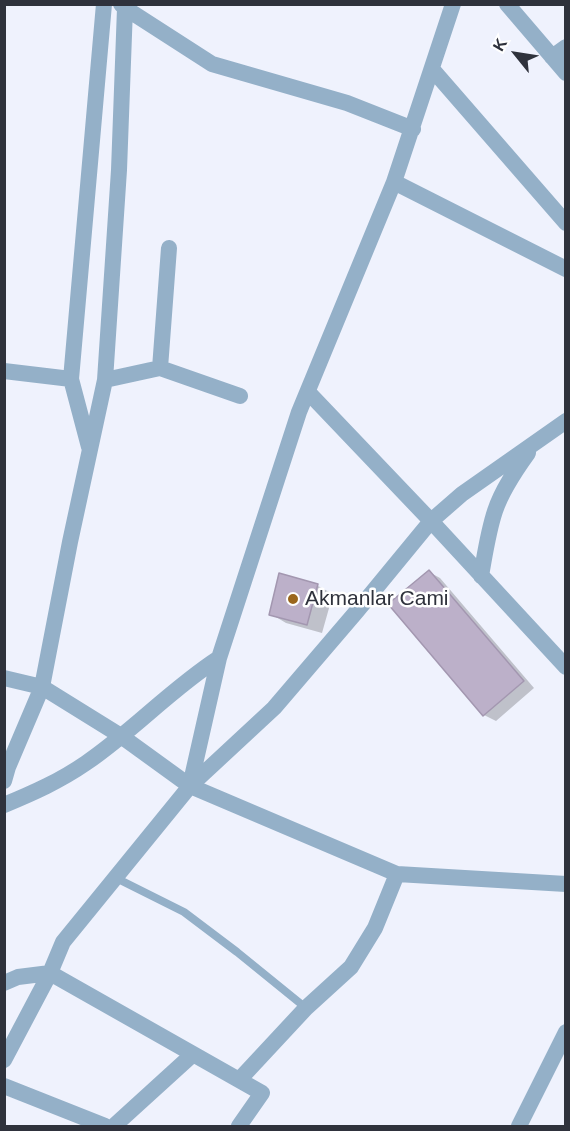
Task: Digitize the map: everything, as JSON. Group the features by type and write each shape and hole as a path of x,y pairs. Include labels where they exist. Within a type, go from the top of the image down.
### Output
{"street":[{"path":"90,450 71,379 104,4"},
{"path":"190,786 219,658 308,392 394,182 453,4"},
{"path":"507,4 559,52 566,73"},
{"path":"123,6 212,63 347,103 413,129"},
{"path":"4,781 42,687 105,380 119,170 123,6"},
{"path":"432,69 566,223"},
{"path":"394,182 566,269"},
{"path":"160,368 169,248"},
{"path":"105,380 160,368 240,396"},
{"path":"4,371 71,379"},
{"path":"308,392 566,667"},
{"path":"4,1060 50,973 63,942 190,786 274,708 431,521 462,494 534,443 563,427"},
{"path":"482,576 495,509 510,480 534,443"},
{"path":"4,805 48,787 87,763 191,677 219,658"},
{"path":"4,678 42,687 121,736 190,786 398,874 566,884"},
{"path":"239,1080 306,1008 351,967 375,928 398,874"},
{"path":"4,983 18,977 50,973 261,1093 239,1126"},
{"path":"519,1126 566,1032"},
{"path":"114,1126 192,1055"},
{"path":"4,1086 105,1126"}],"lane":[{"path":"116,878 184,912 306,1008"}],"building":[{"path":"429,570 524,681 483,716 388,604"},
{"name":"Akmanlar Cami","path":"279,573 318,584 307,625 269,615"}],"place":[{"name":"Akmanlar Cami","path":"293,599"}]}
